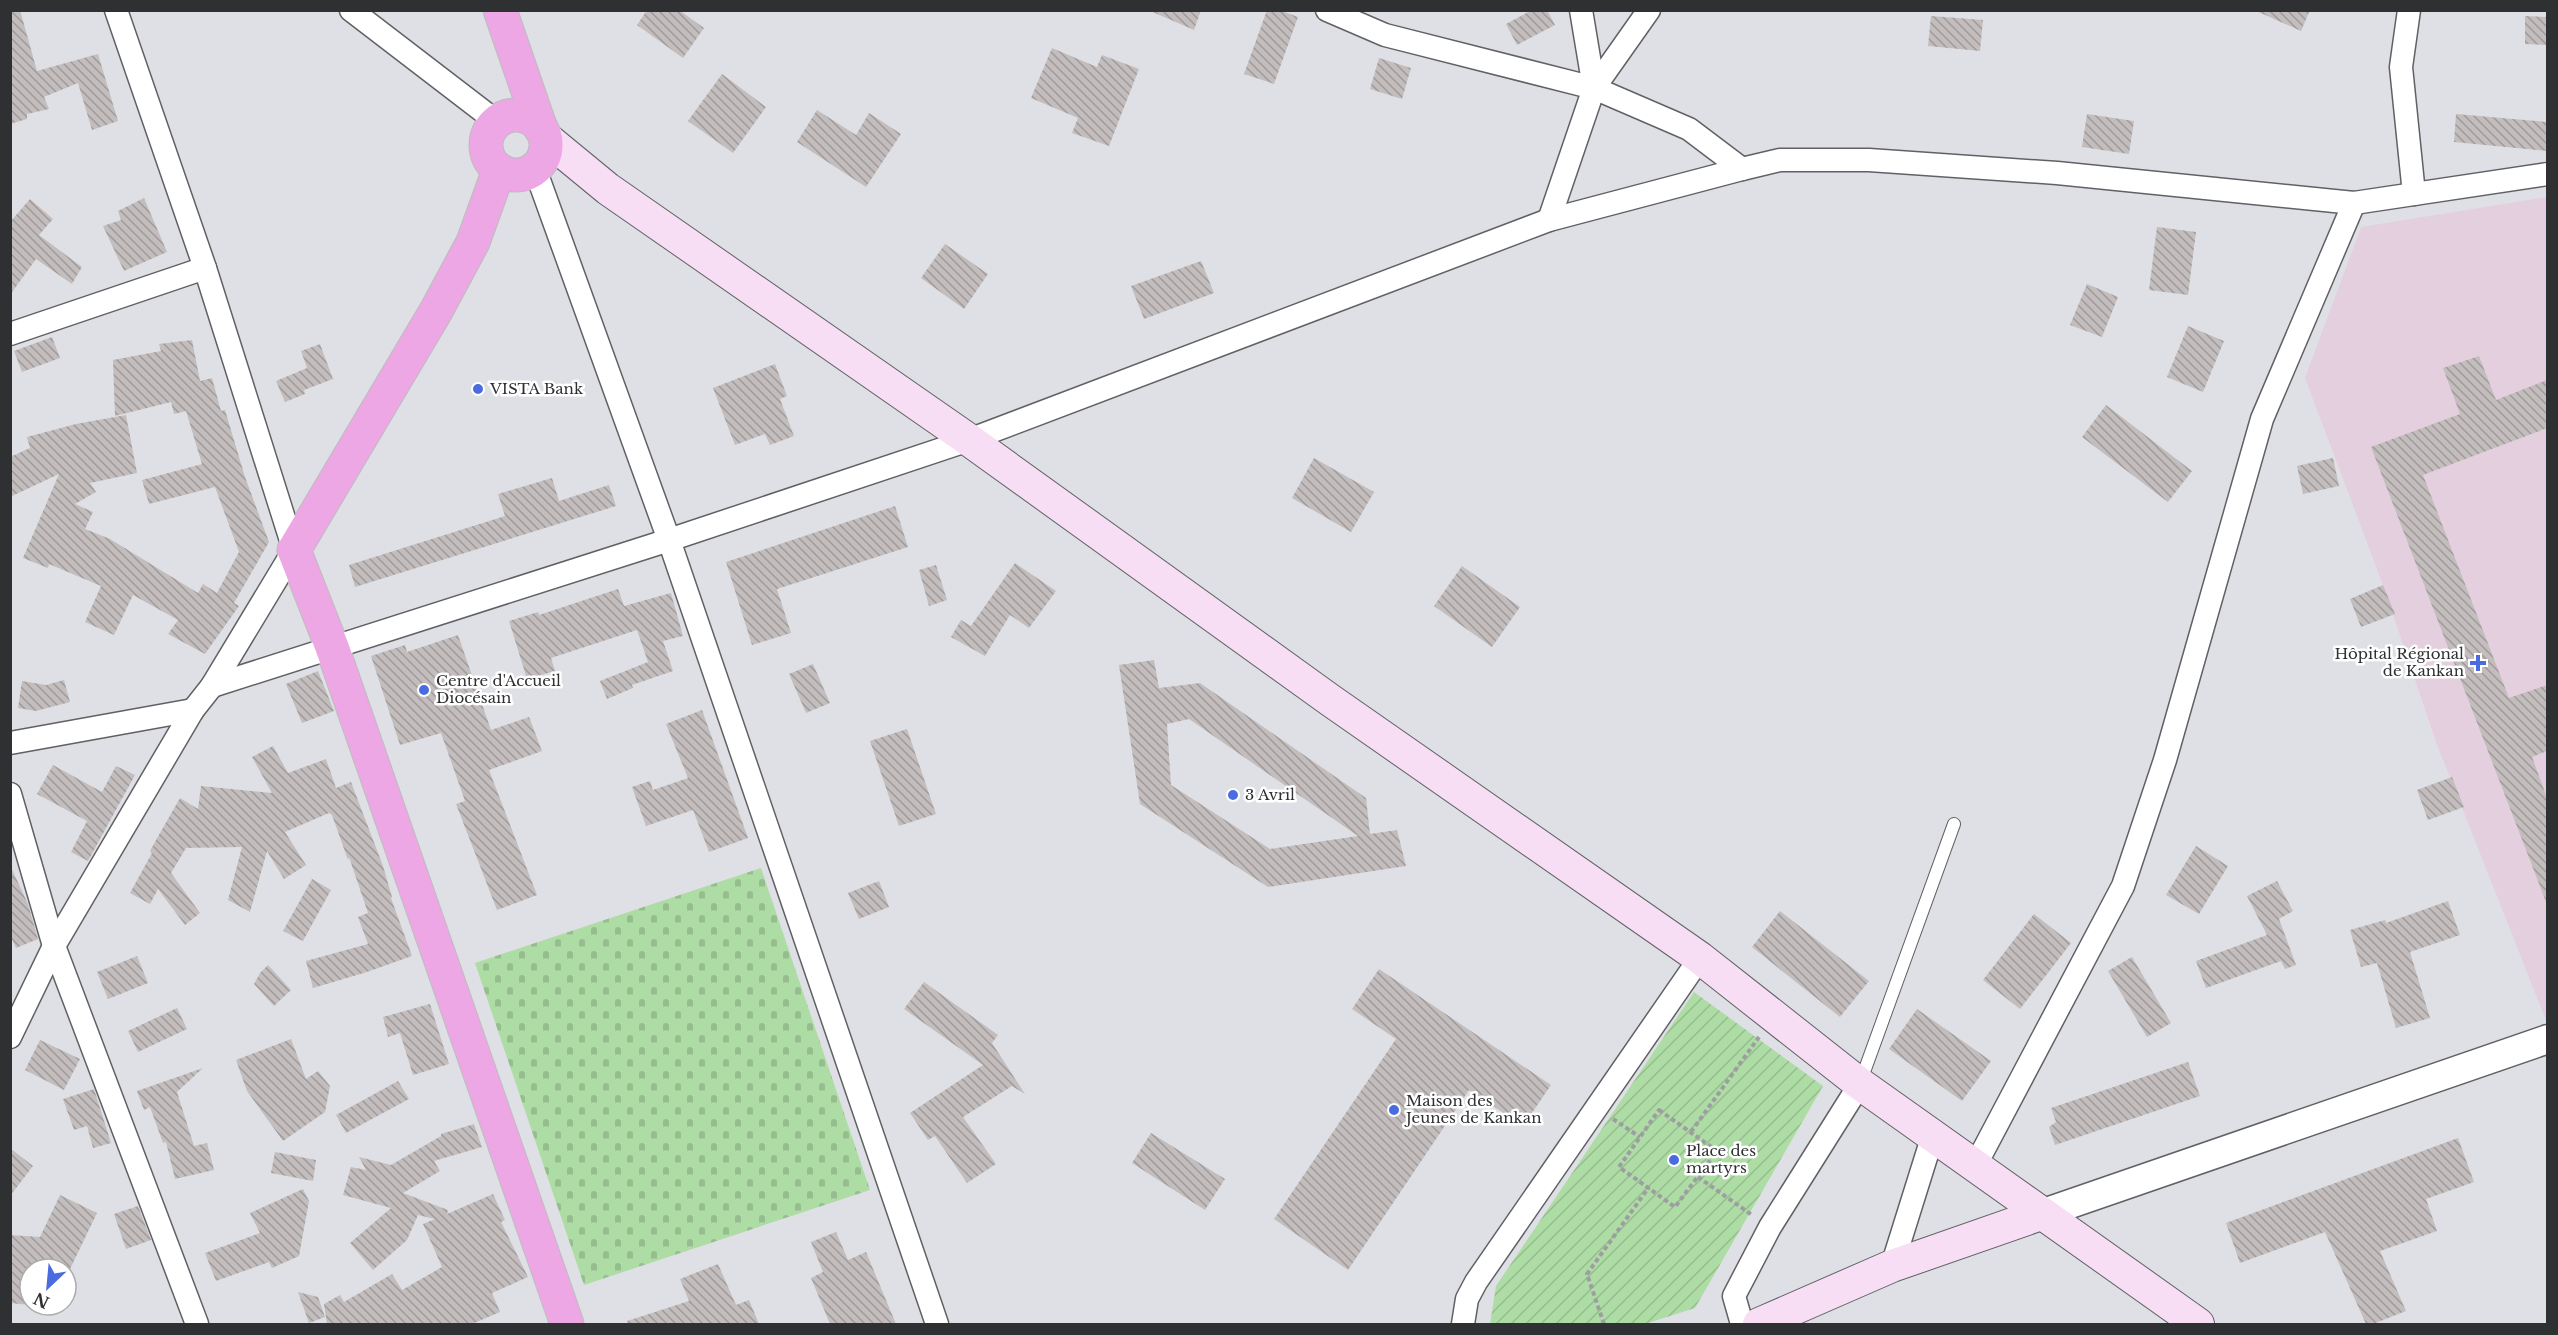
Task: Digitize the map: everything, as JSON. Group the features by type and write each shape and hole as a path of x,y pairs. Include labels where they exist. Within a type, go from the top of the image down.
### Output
{"highway":[{"path":"500,10 514,53 532,157"},
{"path":"514,53 502,119 487,138 486,147 488,157 532,157"},
{"path":"502,119 526,117 532,157 473,242 436,311 294,550 332,647 565,1324"}],"main road":[{"path":"532,157 608,189 969,440 1330,700 1700,958 1860,1084 2198,1324"},
{"path":"1759,1324 1892,1266 2041,1214"}],"street":[{"path":"10,1037 54,946 194,710 212,686 294,550 205,268 116,10"},
{"path":"351,10 502,119"},
{"path":"1327,10 1385,35 1594,88 1689,129 1742,169"},
{"path":"1581,10 1594,88"},
{"path":"1549,220 1594,88 1649,10"},
{"path":"2409,10 2401,67 2414,194"},
{"path":"532,157 669,540 937,1324"},
{"path":"212,686 669,540 969,440 1549,220 1780,160 1869,160 2057,173 2354,202 2547,174"},
{"path":"1975,1166 2123,886 2165,760 2262,419 2354,202"},
{"path":"10,334 205,268"},
{"path":"10,743 194,710"},
{"path":"10,794 54,946 197,1324"},
{"path":"1463,1324 1467,1299 1476,1282 1700,958"},
{"path":"2041,1214 2547,1039"},
{"path":"1742,1324 1734,1296 1770,1227 1860,1084"},
{"path":"1892,1266 1933,1135"}],"lane":[{"path":"1860,1084 1954,824"}],"path":[{"path":"1691,1132 1774,1017"},
{"path":"1597,1107 1640,1137"},
{"path":"1659,1110 1717,1151 1676,1207 1619,1167 1640,1137 1659,1110"},
{"path":"1698,1177 1770,1227"},
{"path":"1604,1324 1587,1274 1649,1187"}],"shaded area":[{"name":"Hôpital Régional de Kankan","path":"2547,197 2547,1023 2436,742 2383,585 2305,378 2361,227"}],"green space":[{"path":"761,868 870,1190 584,1285 475,963"},
{"path":"1694,992 1823,1086 1695,1308 1645,1324 1490,1324 1496,1286"}],"building":[{"path":"10,10 20,10 37,71 98,54 118,121 92,130 78,83 44,97 49,109 27,114 27,119 10,124"},
{"path":"647,10 679,10 704,28 683,58 637,25"},
{"path":"1148,10 1201,10 1194,30"},
{"path":"1267,10 1279,10 1298,17 1274,84 1244,74"},
{"path":"1532,10 1547,10 1555,25 1517,45 1506,24"},
{"path":"2254,10 2310,10 2301,31"},
{"path":"1931,16 1983,20 1980,51 1928,46"},
{"path":"2525,16 2547,17 2547,45 2525,44"},
{"path":"1052,48 1097,67 1102,55 1139,69 1109,146 1072,133 1078,118 1031,98"},
{"path":"1379,58 1411,68 1402,99 1370,89"},
{"path":"722,74 766,107 733,153 688,121"},
{"path":"817,110 856,135 869,113 901,134 866,187 797,142"},
{"path":"2087,114 2134,121 2129,154 2082,147"},
{"path":"2456,114 2547,122 2547,151 2454,142"},
{"path":"144,198 167,252 124,271 103,226 121,220 118,211"},
{"path":"30,199 53,219 39,235 82,267 72,284 36,259 10,295 10,222"},
{"path":"2157,227 2196,232 2188,295 2149,290"},
{"path":"945,244 988,274 964,309 921,278"},
{"path":"1201,261 1214,293 1144,319 1131,286"},
{"path":"2087,284 2118,297 2102,337 2070,325"},
{"path":"2188,326 2224,341 2203,392 2167,377"},
{"path":"52,337 60,358 22,372 14,351"},
{"path":"192,340 200,381 212,378 221,411 225,410 245,477 269,542 234,603 239,606 205,654 168,634 178,620 133,595 114,635 85,622 101,586 49,564 48,568 23,558 59,474 10,497 10,457 30,448 27,437 76,424 126,415 137,473 90,483 96,492 75,504 93,512 85,529 110,539 198,593 203,584 217,593 239,552 215,487 149,504 142,480 202,464 186,411 174,414 171,402 115,416 113,360 161,351 159,344"},
{"path":"320,344 333,379 304,390 305,394 285,402 276,381 307,368 301,351"},
{"path":"2479,356 2496,400 2547,380 2547,428 2423,475 2509,698 2547,685 2547,751 2532,757 2547,798 2546,902 2371,447 2460,414 2443,368"},
{"path":"775,364 787,396 780,399 794,436 770,445 765,434 735,445 713,388"},
{"path":"2106,405 2192,471 2168,502 2082,437"},
{"path":"1314,458 1374,492 1351,532 1292,498"},
{"path":"2333,458 2339,486 2303,494 2297,466"},
{"path":"552,478 559,501 609,485 616,506 355,587 349,565 505,516 498,494"},
{"path":"895,506 908,547 777,589 791,633 752,645 726,562"},
{"path":"1015,563 1056,591 1029,628 1010,615 985,656 951,637 961,620 971,626"},
{"path":"936,565 947,600 929,606 919,570"},
{"path":"1462,566 1520,607 1492,647 1434,606"},
{"path":"2383,585 2395,614 2361,627 2350,599"},
{"path":"618,589 624,606 671,593 683,636 663,641 673,671 632,685 633,688 607,699 600,681 648,662 637,630 551,658 555,671 527,679 509,621 538,612 539,615"},
{"path":"458,635 491,730 529,717 542,751 489,770 537,895 497,910 456,804 465,801 441,733 400,745 371,656 405,645 407,652"},
{"path":"1154,660 1159,688 1200,683 1366,798 1370,834 1397,830 1406,866 1268,887 1140,804 1119,665","holes":["1189,719 1358,836 1270,849 1171,785 1167,724"]},
{"path":"813,664 830,703 806,713 789,674"},
{"path":"318,671 334,711 302,723 286,684"},
{"path":"64,680 70,702 36,711 18,708 22,681 46,685"},
{"path":"702,710 748,838 709,852 693,810 646,826 632,787 650,781 653,790 688,778 666,724"},
{"path":"907,729 936,814 899,826 870,741"},
{"path":"273,746 288,773 326,759 336,788 351,782 383,866 391,898 412,956 313,988 306,961 368,944 358,917 368,913 349,857 348,860 332,815 329,813 285,832 306,865 284,879 267,851 250,912 228,900 242,847 186,848 171,873 200,913 185,925 158,889 150,904 130,893 152,853 150,851 180,798 198,809 201,786 272,793 252,757"},
{"path":"53,765 102,792 116,766 135,775 88,861 71,852 87,821 37,794"},
{"path":"2452,777 2464,807 2428,820 2417,790"},
{"path":"2196,846 2228,866 2199,914 2166,895"},
{"path":"10,865 28,904 38,939 16,948 10,935"},
{"path":"312,879 331,890 303,941 283,931"},
{"path":"879,881 889,907 859,919 848,893"},
{"path":"2277,881 2293,911 2279,919 2296,965 2285,969 2281,961 2206,988 2196,961 2267,935 2247,896"},
{"path":"2448,901 2460,935 2410,952 2430,1018 2396,1028 2377,963 2361,967 2350,930 2385,920 2386,923"},
{"path":"1780,911 1869,981 1840,1017 1752,947"},
{"path":"2034,914 2071,943 2020,1009 1983,980"},
{"path":"137,956 148,983 108,999 97,972"},
{"path":"2132,957 2171,1023 2147,1037 2108,971"},
{"path":"268,965 291,990 274,1006 254,984"},
{"path":"1379,969 1551,1085 1523,1126 1469,1090 1348,1270 1274,1219 1396,1039 1352,1009"},
{"path":"924,982 998,1035 992,1043 1025,1094 1012,1086 963,1117 996,1164 967,1183 935,1136 928,1140 910,1113 983,1065 904,1009"},
{"path":"430,1004 449,1064 413,1075 400,1033 388,1037 383,1017"},
{"path":"177,1008 187,1029 138,1052 128,1031"},
{"path":"1917,1009 1991,1061 1962,1101 1889,1049"},
{"path":"291,1039 306,1079 318,1071 330,1086 325,1112 283,1141 247,1091 236,1060"},
{"path":"40,1040 80,1059 64,1090 25,1070"},
{"path":"2188,1062 2200,1096 2055,1145 2049,1127 2056,1122 2051,1108"},
{"path":"203,1068 177,1092 194,1146 207,1143 214,1170 175,1179 166,1142 163,1143 150,1107 144,1110 137,1091"},
{"path":"398,1081 409,1099 346,1133 336,1115"},
{"path":"94,1089 111,1143 93,1148 87,1126 74,1130 63,1099"},
{"path":"474,1124 482,1147 434,1161 440,1171 403,1193 448,1210 447,1214 493,1194 505,1220 501,1222 528,1277 492,1293 500,1312 472,1324 327,1324 324,1304 340,1295 344,1302 392,1274 402,1290 442,1267 423,1224 435,1219 418,1215 407,1240 373,1270 350,1243 391,1208 343,1195 351,1167 366,1170 359,1157 391,1165 441,1134"},
{"path":"1151,1133 1225,1179 1205,1210 1132,1163"},
{"path":"2458,1138 2474,1182 2426,1199 2437,1231 2380,1251 2406,1311 2373,1324 2366,1324 2325,1232 2240,1263 2226,1223"},
{"path":"10,1148 33,1166 10,1196"},
{"path":"275,1152 316,1160 313,1181 271,1173"},
{"path":"303,1189 309,1201 299,1256 272,1268 269,1262 216,1281 205,1253 260,1233 250,1213"},
{"path":"60,1195 97,1213 76,1257 18,1257 18,1304 10,1303 10,1235 40,1237"},
{"path":"138,1206 151,1240 126,1249 114,1214"},
{"path":"836,1232 848,1260 866,1252 896,1324 830,1324 811,1278 823,1272 811,1242"},
{"path":"718,1264 736,1305 749,1300 759,1324 628,1324 627,1321 689,1301 680,1279"},
{"path":"298,1292 318,1297 325,1317 309,1323"}],"place":[{"name":"VISTA Bank","path":"478,389"},
{"name":"Hôpital Régional de Kankan","path":"2478,663"},
{"name":"Centre d'Accueil Diocésain","path":"424,690"},
{"name":"3 Avril","path":"1233,795"},
{"name":"Maison des Jeunes de Kankan","path":"1394,1110"},
{"name":"Place des martyrs","path":"1674,1160"}]}
